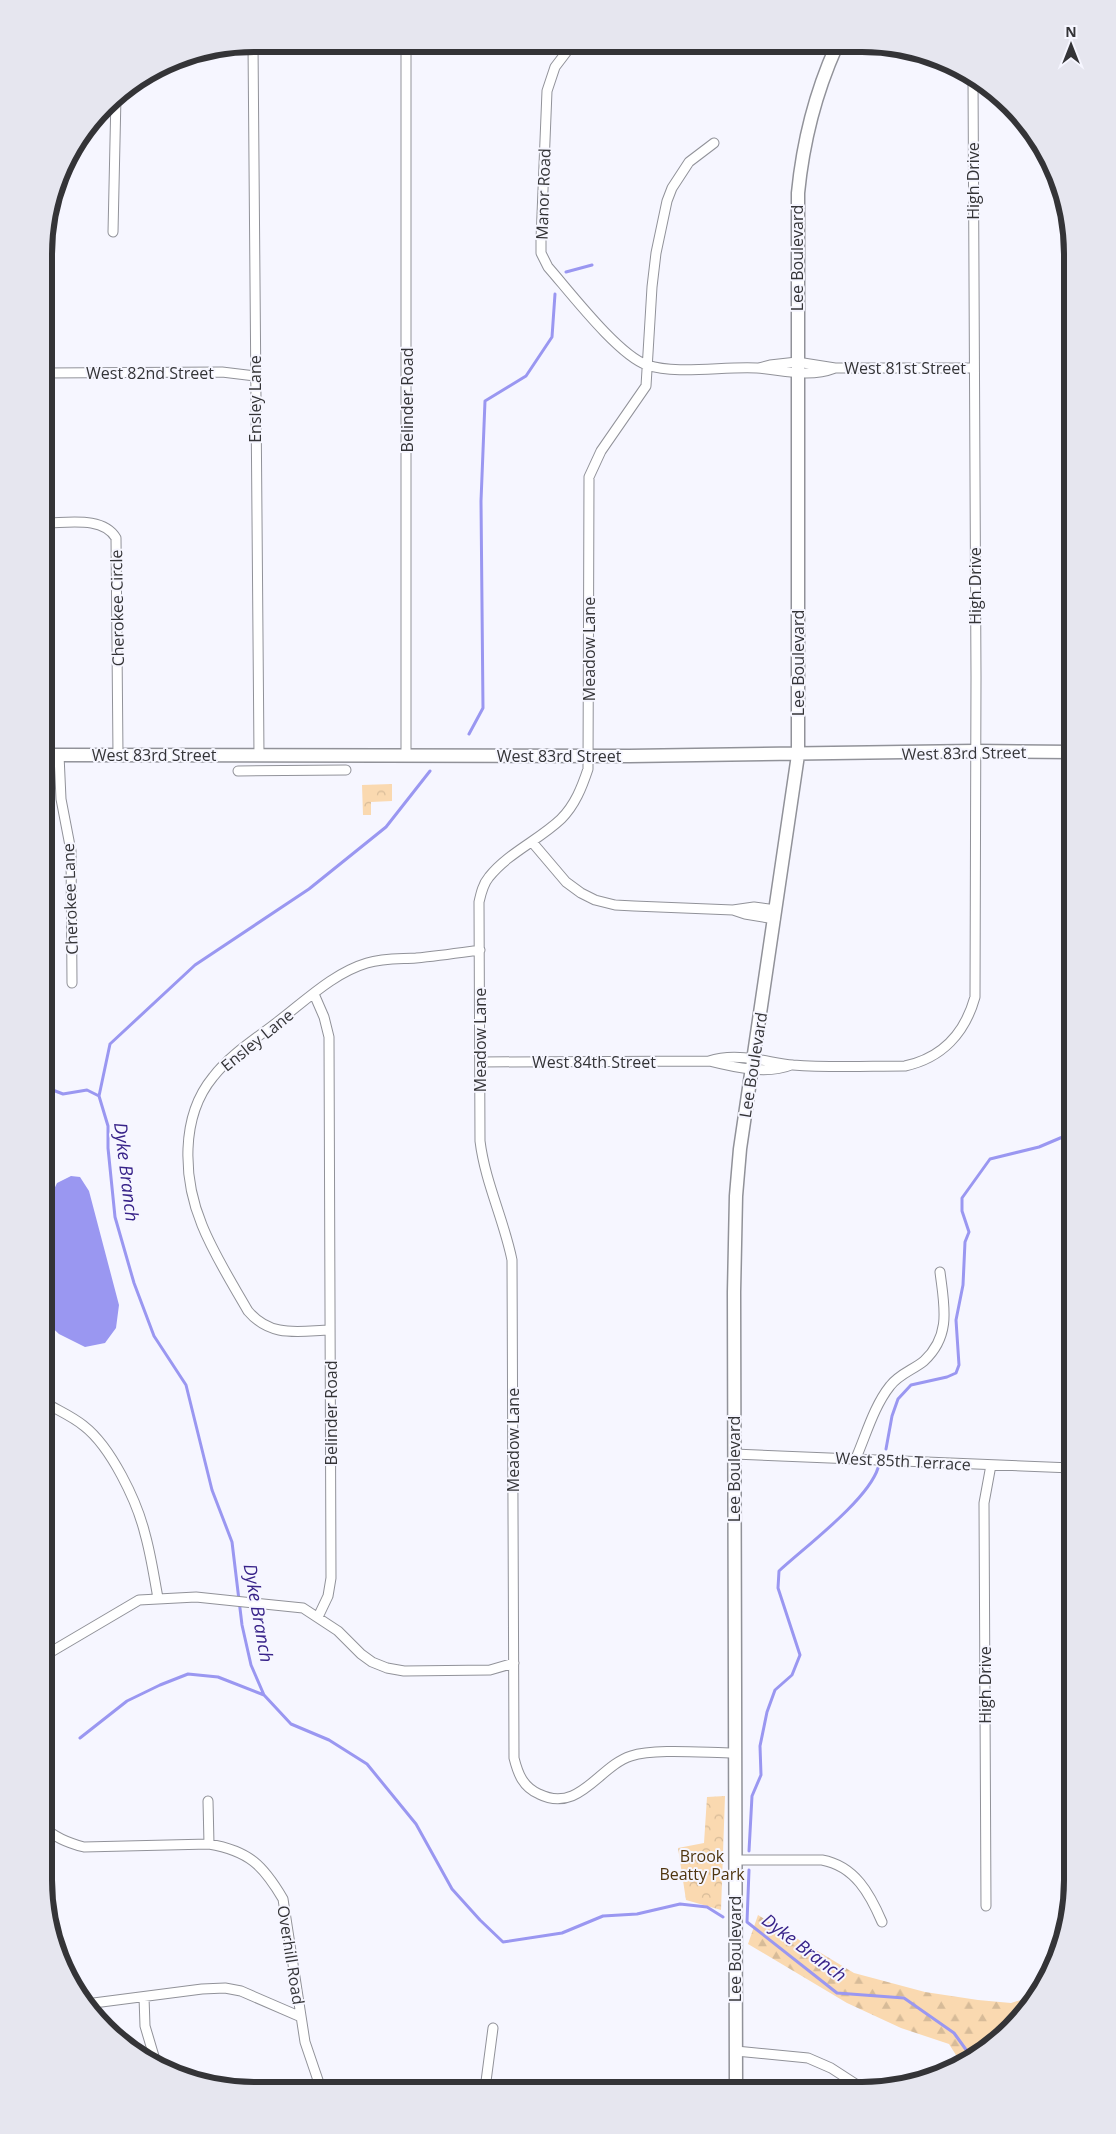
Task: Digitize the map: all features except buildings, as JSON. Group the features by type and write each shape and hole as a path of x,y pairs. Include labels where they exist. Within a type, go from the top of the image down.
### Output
{"street":[{"name":"Ensley Lane","path":"253,52 258,754"},
{"name":"Belinder Road","path":"406,52 406,755"},
{"name":"Manor Road","path":"566,52 555,67 547,90 541,253 548,267 622,350 648,365"},
{"name":"Lee Boulevard","path":"736,2082 734,1454 736,1196 741,1140 754,1064 798,755 796,221 801,158 813,110 834,52"},
{"name":"High Drive","path":"912,1064 936,1054 952,1041 964,1026 975,997 973,86"},
{"path":"113,232 116,108"},
{"name":"Meadow Lane","path":"714,143 689,162 672,188 667,201 656,253 652,287 646,386 601,451 590,476 588,768 571,808 561,819 489,877 483,886 479,902 481,1153 508,1239 512,1268 516,1765 523,1782 532,1791 543,1796 562,1798 580,1793 607,1769 620,1760 633,1755 649,1753 734,1753"},
{"name":"West 81st Street","path":"648,365 674,369 758,368 770,365 797,368 826,365 835,368 974,368"},
{"name":"West 82nd Street","path":"52,373 222,372 255,376"},
{"name":"Cherokee Circle","path":"52,523 98,524 111,530 116,538 118,755"},
{"name":"West 83rd Street","path":"52,755 589,756 798,755 975,751 1064,752"},
{"name":"Cherokee Lane","path":"59,755 61,799 71,851 72,983"},
{"path":"238,771 346,770"},
{"path":"532,842 566,882 595,900 624,906 733,910 744,914 776,914"},
{"name":"Ensley Lane","path":"330,1330 275,1330 265,1327 252,1316 210,1242 201,1223 192,1192 188,1164 188,1143 192,1122 200,1098 212,1078 234,1055 342,974 373,961 439,956 480,950"},
{"name":"Belinder Road","path":"314,994 324,1017 329,1038 331,1578 328,1596 318,1617"},
{"name":"West 84th Street","path":"480,1062 709,1061 724,1058 754,1064 905,1066 912,1064"},
{"path":"856,1458 878,1407 889,1387 896,1379 922,1362 935,1349 942,1337 944,1312 940,1272"},
{"path":"52,1407 84,1426 97,1439 111,1458 131,1496 145,1532 158,1598"},
{"name":"West 85th Terrace","path":"734,1454 1064,1468"},
{"name":"High Drive","path":"986,1906 984,1502 991,1464"},
{"path":"52,1651 139,1600 196,1596 303,1608 338,1631 360,1654 372,1662 387,1668 404,1671 490,1670 514,1663"},
{"path":"208,1801 209,1844"},
{"name":"Overhill Road","path":"52,1833 62,1840 84,1846 209,1844 230,1848 255,1861 271,1879 283,1899 305,2042 319,2082"},
{"path":"735,1860 822,1860 834,1862 848,1870 866,1891 882,1922"},
{"path":"94,2002 202,1989 225,1988 240,1991 301,2017"},
{"path":"144,1997 145,2026 153,2054"},
{"path":"486,2082 492,2028"},
{"path":"736,2051 808,2058 831,2068 853,2082"}],"green space":[{"path":"392,784 392,801 371,802 371,815 363,815 362,785"},
{"name":"Brook Beatty Park","path":"725,1796 721,1910 686,1900 678,1848 704,1843 707,1797"},
{"path":"758,1915 854,1973 925,1992 1011,2003 1024,1999 995,2031 957,2057 949,2044 901,2028 847,2003 748,1944"}],"shaded area":[{"path":"71,1176 80,1177 89,1191 119,1305 116,1328 105,1343 85,1347 59,1334 52,1327 52,1194 57,1183"}],"waterway":[{"path":"566,272 592,265"},
{"path":"469,734 483,708 481,501 485,401 526,376 552,337 555,294"},
{"path":"99,1096 110,1044 195,965 309,889 386,827 430,771"},
{"name":"Dyke Branch","path":"52,1090 63,1094 87,1090 99,1096 108,1126 108,1148 115,1217 134,1283 154,1336 186,1385 212,1490 232,1542 242,1625 251,1665 264,1695 291,1724 329,1740 367,1764 416,1824 452,1889 503,1942 562,1933 603,1916 637,1914 680,1904 707,1907 723,1917"},
{"path":"886,1449 892,1416 898,1399 911,1385 947,1377 956,1373 959,1365 956,1320 963,1285 965,1242 969,1232 962,1211 962,1198 990,1159 1039,1147 1064,1136"},
{"path":"749,1851 752,1796 761,1775 760,1746 767,1712 775,1690 792,1675 800,1655 778,1588 779,1571 849,1508 872,1481 878,1468"},
{"path":"80,1738 127,1701 188,1674 218,1677 264,1695"},
{"name":"Dyke Branch","path":"749,1870 747,1922 837,1993 904,1998 954,2033 967,2051"}]}
